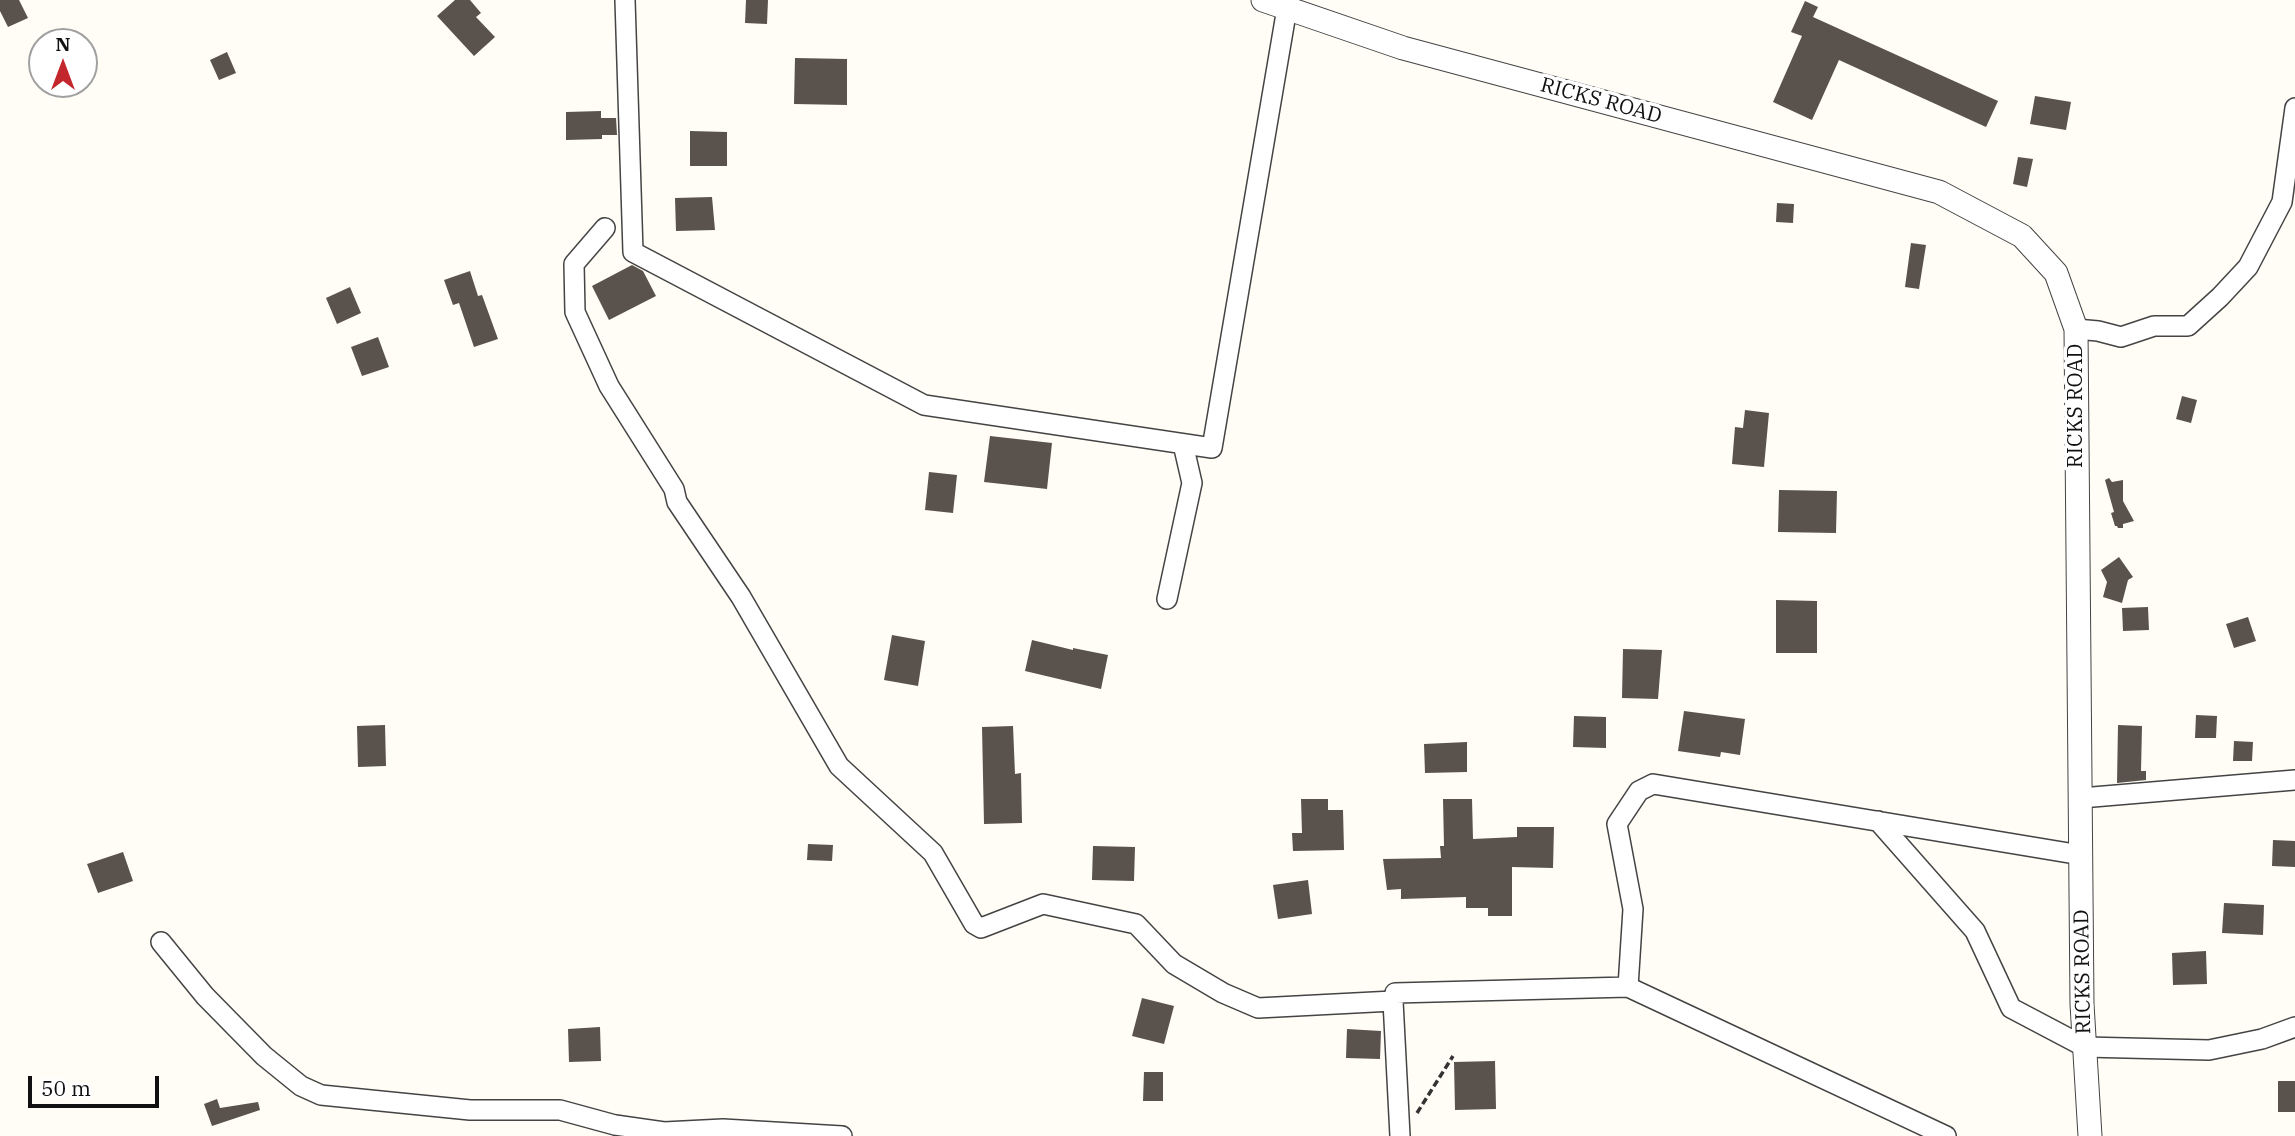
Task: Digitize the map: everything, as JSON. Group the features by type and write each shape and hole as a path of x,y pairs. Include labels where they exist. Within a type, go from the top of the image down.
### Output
{"street":[{"path":"625,0 633,252 924,405 1212,448 1270,2"},
{"name":"RICKS ROAD","path":"1270,2 1403,48 1939,192 2022,236 2056,273 2076,329 2082,1004 2090,1136"},
{"path":"2076,329 2121,337 2154,326 2188,326 2220,298 2248,267 2282,202 2295,108"},
{"path":"606,228 574,264 575,312 609,386 674,489 677,502 741,597 839,766 933,853 974,924 981,928 1043,904 1136,924 1174,964 1223,993 1258,1008 1393,1001"},
{"path":"1167,599 1192,483 1183,444"},
{"path":"2081,798 2295,780"},
{"path":"1628,987 1633,909 1617,824 1639,791 1653,784 2081,855"},
{"path":"1878,821 1975,932 2011,1008 2085,1047 2209,1050 2262,1039 2295,1027"},
{"path":"161,942 205,996 264,1056 301,1086 321,1095 470,1110 559,1110 615,1125 664,1132 723,1129 842,1136"},
{"path":"1399,1136 1393,1001 1395,993 1628,987 1946,1136"}],"path":[{"path":"1417,1113 1453,1056"}],"building":[{"path":"0,0 19,0 28,18 8,27 0,11"},
{"path":"455,0 470,0 481,13 476,17 495,37 474,56 437,16"},
{"path":"746,0 768,0 767,24 745,23"},
{"path":"1805,1 1818,7 1813,17 1998,101 1986,127 1839,60 1812,120 1773,102 1802,36 1791,32"},
{"path":"227,52 236,73 219,80 210,60"},
{"path":"795,58 847,59 847,105 794,104"},
{"path":"2035,96 2071,102 2066,130 2030,124"},
{"path":"601,111 601,118 616,118 617,135 602,135 602,139 566,140 566,112"},
{"path":"690,131 727,132 727,166 690,166"},
{"path":"2018,157 2033,159 2027,187 2013,184"},
{"path":"712,197 715,230 676,231 675,198"},
{"path":"1777,203 1794,204 1793,223 1776,222"},
{"path":"1911,243 1926,245 1919,289 1905,287"},
{"path":"632,265 643,271 656,296 609,320 592,286"},
{"path":"470,271 478,296 482,295 498,339 474,347 459,303 453,305 444,280"},
{"path":"350,287 361,313 337,324 326,298"},
{"path":"378,337 389,367 362,376 351,347"},
{"path":"2182,396 2197,400 2191,423 2176,419"},
{"path":"1745,410 1769,413 1764,467 1732,464 1735,427 1743,428"},
{"path":"990,436 1052,443 1047,489 984,482"},
{"path":"929,472 957,475 953,513 925,510"},
{"path":"2109,478 2112,482 2123,480 2123,501 2134,521 2123,524 2123,528 2115,526 2111,513 2114,512 2105,480"},
{"path":"1779,490 1837,491 1836,533 1778,532"},
{"path":"2119,557 2133,577 2128,580 2122,603 2103,597 2107,582 2101,570"},
{"path":"1776,600 1817,601 1817,653 1776,653"},
{"path":"2148,607 2149,630 2123,631 2122,608"},
{"path":"2248,617 2256,641 2234,648 2226,624"},
{"path":"892,635 925,641 918,686 884,680"},
{"path":"1032,640 1108,655 1101,689 1025,671"},
{"path":"1623,649 1662,650 1658,699 1622,698"},
{"path":"1684,711 1745,719 1740,755 1721,752 1720,757 1678,751"},
{"path":"2196,715 2217,716 2216,738 2195,738"},
{"path":"1574,716 1606,717 1606,748 1573,747"},
{"path":"385,725 386,766 358,767 357,726"},
{"path":"2118,725 2142,726 2141,771 2146,771 2146,780 2117,783"},
{"path":"1013,726 1015,774 1021,773 1022,823 984,824 982,727"},
{"path":"2234,741 2253,742 2252,761 2233,761"},
{"path":"1467,742 1467,772 1425,773 1424,744"},
{"path":"1301,799 1328,799 1328,810 1343,810 1344,850 1293,851 1292,833 1302,833"},
{"path":"1443,799 1472,799 1473,839 1517,837 1517,827 1554,827 1553,868 1512,867 1512,916 1488,916 1488,908 1466,908 1466,897 1401,899 1401,889 1387,890 1383,859 1441,858 1440,846 1444,846"},
{"path":"2273,840 2295,841 2295,867 2272,866"},
{"path":"808,844 833,845 832,861 807,860"},
{"path":"1093,846 1135,847 1134,881 1092,880"},
{"path":"123,852 133,881 98,893 87,864"},
{"path":"1308,880 1312,914 1278,919 1273,885"},
{"path":"2224,903 2264,905 2263,935 2222,933"},
{"path":"2206,951 2207,984 2173,985 2172,953"},
{"path":"1142,998 1174,1006 1164,1044 1132,1036"},
{"path":"600,1027 601,1061 569,1062 568,1029"},
{"path":"1347,1029 1381,1031 1380,1059 1346,1058"},
{"path":"1495,1061 1496,1109 1455,1110 1454,1062"},
{"path":"1144,1072 1163,1072 1163,1101 1143,1101"},
{"path":"2278,1081 2295,1081 2295,1112 2278,1112"},
{"path":"217,1099 220,1108 258,1102 260,1110 212,1126 204,1104"}]}
